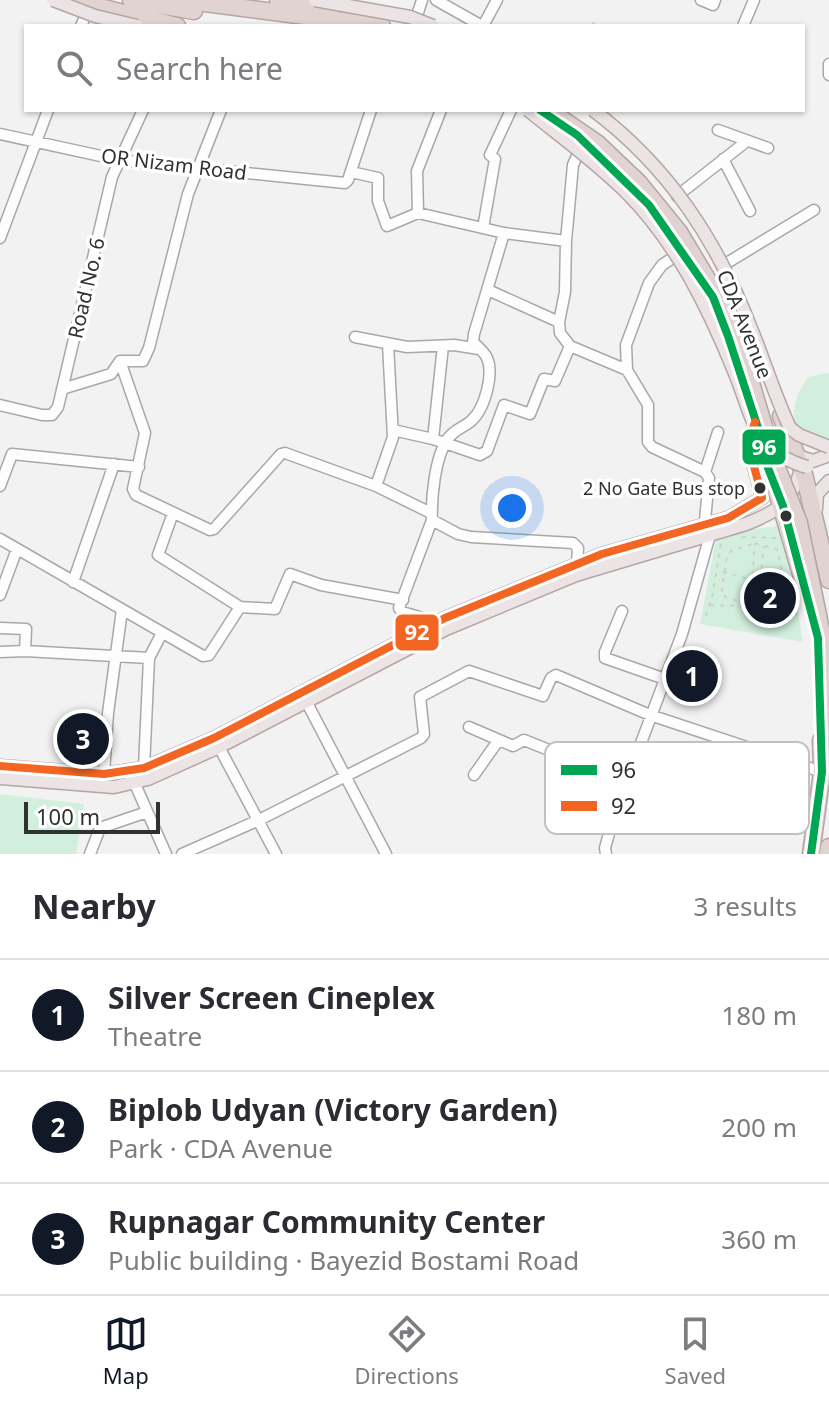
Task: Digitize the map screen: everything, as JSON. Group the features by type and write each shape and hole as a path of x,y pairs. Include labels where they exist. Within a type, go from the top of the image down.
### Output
{"highway":[{"path":"71,0 168,24"},
{"path":"131,0 281,24"},
{"path":"182,0 367,24"},
{"path":"278,0 337,8 411,24"},
{"name":"CDA Avenue","path":"543,112 584,142 649,205 713,297 728,336 768,468 783,506 785,531 818,638 827,764 816,854"},
{"path":"552,112 597,143 639,183 679,232 721,302 749,376 774,460 799,523 824,644 827,764"},
{"path":"569,112 607,138 655,189 688,229 727,300 807,521 819,566 829,636"},
{"name":"CDA Avenue","path":"589,112 618,133 677,196 722,266 799,462 829,580"},
{"path":"816,854 829,803"},
{"path":"828,854 829,847"}],"main road":[{"path":"53,0 95,16 129,24"},
{"path":"315,0 397,14 427,24"},
{"path":"530,112 625,190 669,245 690,278 731,364 750,419 769,448 788,462 807,467 829,467"},
{"path":"596,112 617,128 670,181 689,207 723,263 790,428 829,447"},
{"path":"0,766 148,779 219,747 419,641 576,575 706,532 762,498 749,447 755,422"},
{"path":"0,778 114,787 144,768 214,738 437,622 577,563 766,516 783,506 795,487 799,462 829,455"},
{"path":"820,539 817,494 829,481"},
{"path":"766,516 781,518 785,531"}],"street":[{"path":"416,24 422,0"},
{"path":"436,0 478,24"},
{"path":"483,24 497,0"},
{"path":"701,0 713,5 715,0"},
{"path":"744,24 754,0"},
{"path":"82,24 89,6"},
{"path":"829,64 829,75"},
{"path":"0,238 47,112"},
{"name":"Road No. 6","path":"0,405 42,415 52,415 58,407 112,177 142,112"},
{"path":"120,361 143,361 149,348 188,194 220,112"},
{"path":"370,112 350,176 378,178 378,201 387,226 418,213 504,233 566,241"},
{"path":"418,213 417,171 440,112"},
{"path":"483,228 495,159 490,155 510,112"},
{"path":"718,130 768,148"},
{"name":"OR Nizam Road","path":"0,134 119,160 345,183 350,176"},
{"path":"677,196 747,141"},
{"path":"584,142 573,165 560,333 570,346 627,370"},
{"path":"723,159 750,211"},
{"path":"722,266 814,210"},
{"path":"439,441 469,423 480,408 487,389 489,367 486,356 473,342 504,233"},
{"path":"640,742 693,596 706,532 709,478 705,472 652,447 648,442 648,405 627,370 627,340 649,283 662,265 682,251"},
{"path":"488,290 559,322"},
{"path":"355,337 421,348 479,349"},
{"path":"376,486 393,437 388,344"},
{"path":"437,622 400,611 432,516 431,500 439,441 436,394 440,392 443,346"},
{"path":"393,430 484,454 504,405 530,414 544,379 555,381 570,346"},
{"path":"62,389 111,374 120,361"},
{"path":"120,361 145,433 134,493 210,530 283,453 376,486 458,534 573,543 577,545 577,563"},
{"path":"705,472 718,432"},
{"path":"0,486 12,454 139,467"},
{"path":"73,582 114,464"},
{"path":"173,513 158,555 240,607 275,609 290,574 321,585 403,600"},
{"path":"0,539 206,656 240,607"},
{"path":"0,595 17,549"},
{"path":"104,774 122,610"},
{"path":"622,611 605,658 665,679"},
{"path":"0,628 26,629 25,651"},
{"path":"144,768 149,658 162,633"},
{"path":"0,652 149,658"},
{"path":"182,854 259,820 423,736 420,697 469,671 543,696 551,678 556,675 650,715 748,742"},
{"path":"306,701 386,854"},
{"path":"469,727 515,746 524,740 545,748"},
{"path":"474,775 498,741"},
{"path":"219,747 276,854"},
{"path":"132,778 166,854"},
{"path":"90,854 100,828 147,812"},
{"path":"606,854 609,834"}],"path":[{"path":"741,537 785,531"},
{"path":"753,536 762,545 757,608"},
{"path":"706,616 721,542 731,539"},
{"path":"749,606 755,543"},
{"path":"720,594 731,551 755,543 778,550 787,600"},
{"path":"784,551 784,575 797,615"},
{"path":"717,570 760,582 784,575"},
{"path":"713,593 757,608 787,603 787,600 793,599"},
{"path":"710,605 749,606"}],"green space":[{"path":"829,373 829,445 816,450 800,434 794,416 795,407 808,377"},
{"path":"784,525 803,642 700,624 717,534"},
{"path":"0,794 84,804 76,854 0,854"}],"transit line":[{"name":"96","path":"543,112 577,135 649,205 713,297 728,336 763,443 768,468 783,506 818,638 822,772 811,854"},
{"name":"92","path":"0,766 104,774 144,768 214,738 445,618 602,554 728,518 762,498 751,451 755,422"}],"place":[{"name":"2 No Gate Bus stop","path":"760,488"},
{"name":"Biplob Udyan (Victory Garden)","path":"770,598"},
{"name":"Silver Screen Cineplex","path":"692,676"},
{"name":"Rupnagar Community Center","path":"83,739"}]}
